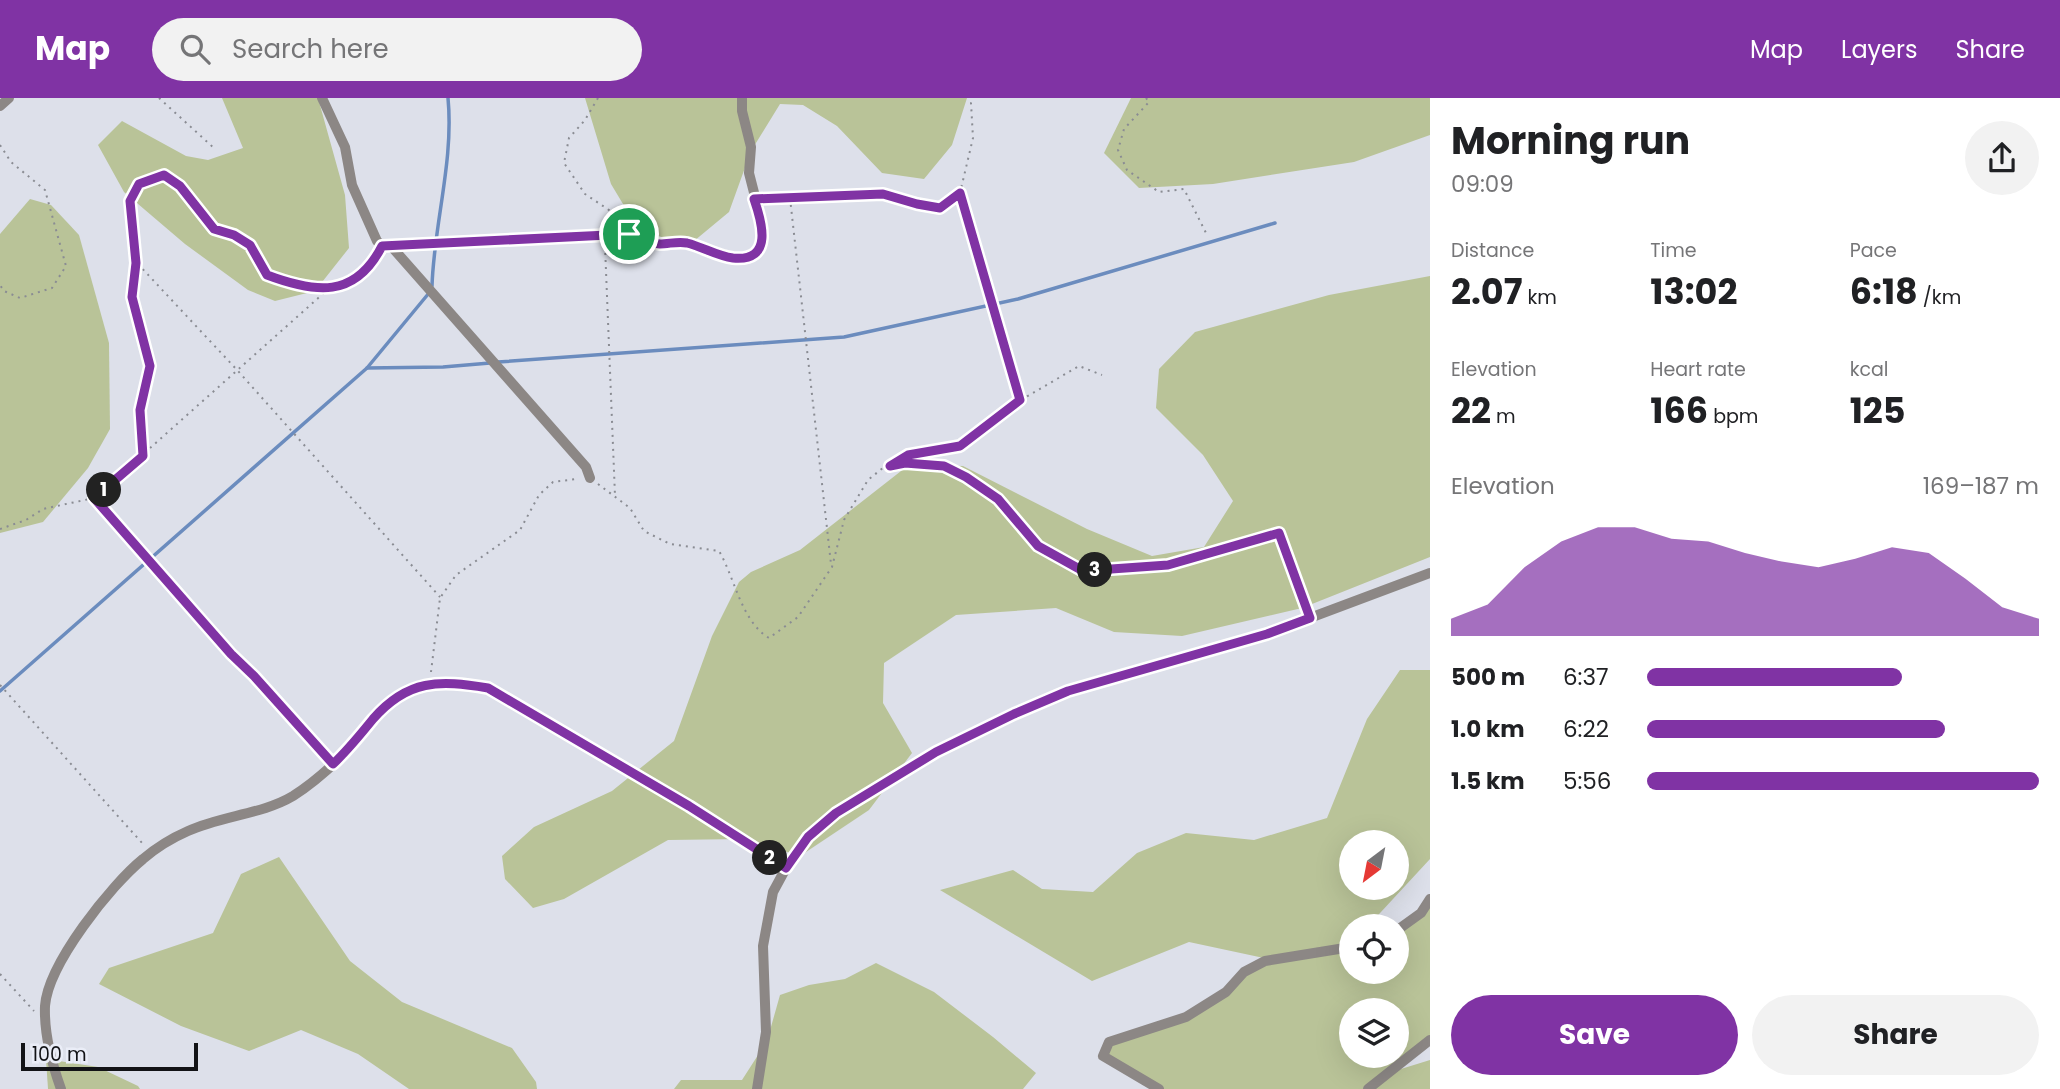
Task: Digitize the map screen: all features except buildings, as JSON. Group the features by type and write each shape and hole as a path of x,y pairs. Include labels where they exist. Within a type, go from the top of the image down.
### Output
{"street":[{"path":"0,106 9,98"},
{"path":"322,98 345,147 352,185 377,241 386,246 586,467 590,478"},
{"path":"386,246 629,234 659,244 686,243 735,258 752,256 760,248 763,238 749,173 751,147 742,111 742,98"},
{"path":"1279,533 1310,618"},
{"path":"757,1089 766,1032 763,946 773,892 808,837 836,813 936,752 1068,691 1267,634 1430,573"},
{"path":"61,1089 46,1020 48,989 65,956 100,905 128,873 150,853 173,838 203,825 277,804 307,786 347,752 391,701 410,690 430,684 456,683 488,688 689,806 786,868"},
{"path":"1409,922 1421,913 1430,899"},
{"path":"1159,1089 1103,1055 1109,1042 1186,1017 1226,992 1244,972 1265,961 1339,949"},
{"path":"1368,1089 1430,1040"}],"path":[{"path":"159,98 215,149"},
{"path":"598,98 585,120 569,138 564,163 585,194 624,219 629,234"},
{"path":"973,98 972,138 960,193 1020,400"},
{"path":"1146,98 1149,102 1124,129 1118,150 1127,170 1159,192 1184,189 1207,235"},
{"path":"0,145 11,162 45,190 66,266 52,288 20,298 0,285"},
{"path":"143,456 140,410 150,366 132,297 136,263 130,201 139,184 164,175 180,186 214,229 234,235 250,245 267,275 296,286 334,289"},
{"path":"754,199 883,194 940,208 960,193"},
{"path":"790,198 832,567"},
{"path":"605,236 615,497"},
{"path":"0,529 26,520 43,509 94,498 326,292 364,271 386,246"},
{"path":"136,263 238,371 440,598"},
{"path":"890,466 908,455 960,446 1020,400 1079,366 1102,375"},
{"path":"430,684 440,598 456,575 520,530 539,495 553,482 590,478 630,508 644,531 670,544 719,551 752,622 758,631 769,638 798,617 832,567 844,520 868,480 884,467 905,463 944,466 966,477 998,499 1038,546 1083,571 1168,565 1279,533"},
{"path":"94,498 231,654 333,764"},
{"path":"0,685 150,853"},
{"path":"0,974 33,1010 46,1020"}],"green space":[{"path":"222,98 318,98 345,195 349,248 315,291 275,301 248,290 185,244 124,192 98,145 122,121 186,156 208,160 243,148"},
{"path":"585,98 967,98 952,145 924,179 882,173 837,126 803,105 780,104 751,151 729,212 688,246 638,229 611,184"},
{"path":"1131,98 1430,98 1430,135 1354,162 1213,184 1139,188 1104,153"},
{"path":"30,199 51,205 79,235 109,343 110,429 88,468 43,522 0,533 0,234"},
{"path":"1430,276 1430,557 1302,608 1182,636 1114,632 1056,608 956,615 884,663 883,703 912,753 869,810 800,856 744,839 668,840 564,899 533,908 505,879 502,856 534,827 612,791 674,741 712,636 739,582 751,572 800,550 910,464 963,466 1087,529 1152,556 1204,547 1233,501 1203,455 1156,408 1159,369 1195,332 1329,295"},
{"path":"1400,670 1430,670 1430,859 1409,882 1409,830 1339,830 1339,900 1392,900 1379,914 1339,914 1339,946 1273,960 1189,942 1092,981 940,890 1013,870 1042,889 1093,892 1137,853 1186,833 1254,840 1327,818 1367,719"},
{"path":"279,857 350,961 402,1002 512,1048 536,1082 537,1089 409,1089 358,1054 301,1030 249,1051 181,1026 99,984 109,968 213,933 241,874"},
{"path":"1430,903 1430,1037 1409,1055 1409,998 1339,998 1339,1068 1394,1068 1388,1073 1430,1060 1430,1089 1163,1089 1105,1055 1110,1044 1187,1020 1244,974 1263,964 1339,953 1339,984 1409,984 1409,923"},
{"path":"876,963 934,992 1036,1073 1023,1089 674,1089 681,1080 742,1080 767,1041 780,995 809,985 845,979"},
{"path":"46,1059 98,1067 140,1089 48,1089"}],"waterway":[{"path":"432,286 446,169 448,98"},
{"path":"498,362 844,337 1018,299 1275,223"},
{"path":"0,691 367,368 429,293"},
{"path":"367,368 490,363"}],"route":[{"path":"164,175 180,186 214,229 234,235 250,245 267,275 296,286 334,289 364,271 375,260 382,246 629,234 659,244 686,243 735,258 752,256 760,248 763,238 754,199 883,194 940,208 960,193 1020,400 960,446 908,455 890,466 923,463 944,466 966,477 998,499 1038,546 1083,571 1168,565 1279,533 1310,618 1267,634 1068,691 1014,714 936,752 836,813 808,837 786,868 689,806 488,688 456,683 430,684 401,694 383,709 347,752 333,764 231,654 94,498 143,456 140,410 150,366 132,297 136,263 130,201 139,184 164,175"}]}
